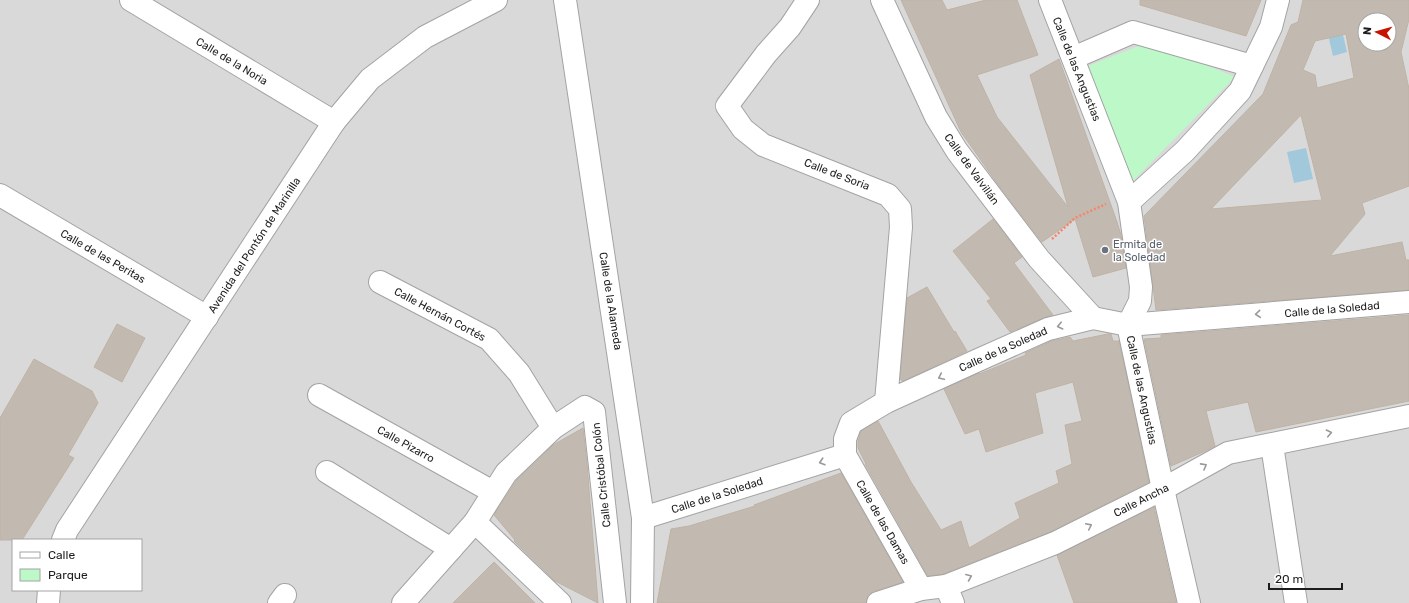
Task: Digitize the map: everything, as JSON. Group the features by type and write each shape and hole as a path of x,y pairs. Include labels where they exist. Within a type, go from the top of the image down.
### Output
{"street":[{"name":"Calle de la Noria","path":"131,0 334,122"},
{"name":"Avenida del Pontón de Marinilla","path":"63,539 67,530 334,122 370,79 425,37 496,0"},
{"name":"Calle de la Alameda","path":"565,0 643,518 642,603"},
{"name":"Calle de Soria","path":"808,0 790,27 766,54 727,106 743,129 763,145 888,194 900,209 901,227 886,402"},
{"name":"Calle de Valvillán","path":"882,0 936,117 957,151 1036,255 1093,318"},
{"name":"Calle de las Angustias","path":"1050,0 1128,198 1141,286 1140,301 1128,325 1163,489 1190,603"},
{"path":"1128,198 1185,151 1240,91 1271,27 1278,0"},
{"path":"1073,58 1133,32 1252,66"},
{"name":"Calle de las Peritas","path":"0,195 207,317"},
{"name":"Calle Hernán Cortés","path":"380,282 489,339 519,373 553,428"},
{"name":"Calle de la Soledad","path":"643,518 845,455 845,439 851,423 886,402 1048,329 1093,318 1128,325 1409,302"},
{"name":"Calle Pizarro","path":"319,395 493,492"},
{"name":"Calle Cristóbal Colón","path":"414,599 451,549 475,522 506,473 553,428 585,407 594,412 615,603"},
{"name":"Calle Ancha","path":"878,603 921,589 950,594 1163,489 1228,454 1409,416"},
{"path":"1272,445 1296,603"},
{"name":"Calle de las Damas","path":"845,455 921,589"},
{"path":"327,472 451,549"},
{"path":"475,522 560,603"},
{"path":"48,603 49,591"}],"path":[{"path":"1036,255 1075,218 1128,198"}],"shaded area":[{"path":"0,0 1409,0 1409,603 0,603"}],"green space":[{"path":"1144,44 1189,58 1235,77 1132,182 1088,66"}],"water":[{"path":"1341,26 1347,52 1333,56 1327,30"},
{"path":"1306,148 1313,179 1294,183 1287,152"}],"building":[{"path":"901,0 942,0 947,10 986,0 1017,0 1038,55 977,75 997,117 1068,207 1030,75 1059,59 1117,222 1121,235 1126,268 1093,277 1075,219 1042,242 997,183 961,132"},
{"path":"1140,0 1261,0 1246,36 1140,5"},
{"path":"1303,0 1409,0 1409,19 1401,52 1409,89 1409,186 1362,203 1365,214 1330,256 1402,242 1406,260 1409,260 1409,290 1156,310 1144,216 1263,94 1291,25 1298,22","holes":["1346,34 1354,78 1317,88 1315,75 1303,70 1315,41","1301,115 1322,200 1211,209"]},
{"path":"993,219 1022,257 1014,263 1053,315 1010,332 987,301 991,299 953,251"},
{"path":"927,287 967,351 903,381 900,379 907,298"},
{"path":"1409,315 1409,401 1256,432 1248,402 1206,411 1215,446 1171,466 1144,339 1161,338 1161,335"},
{"path":"117,324 145,338 122,382 94,367"},
{"path":"1111,334 1113,341 1119,341 1149,482 1050,532 943,574 928,576 865,464 858,448 858,441 861,431 878,421 911,482 941,530 961,521 969,548 1020,518 1015,503 1059,483 1056,471 1072,464 1065,425 1082,421 1073,382 1035,393 1043,433 986,452 979,429 965,434 944,389 979,373 1026,355 1025,353 1052,341 1070,337 1073,341"},
{"path":"34,359 92,391 98,403 68,455 74,458 23,539 0,540 0,418"},
{"path":"583,428 598,603 555,581 514,541 515,540 494,515 516,481 553,445"},
{"path":"841,473 903,582 874,591 868,595 866,603 657,603 671,529 689,526 755,506 754,505"},
{"path":"1154,507 1176,603 1074,603 1057,555"},
{"path":"494,562 535,603 453,603"}],"place":[{"name":"Ermita de la Soledad","path":"1105,250"}]}
